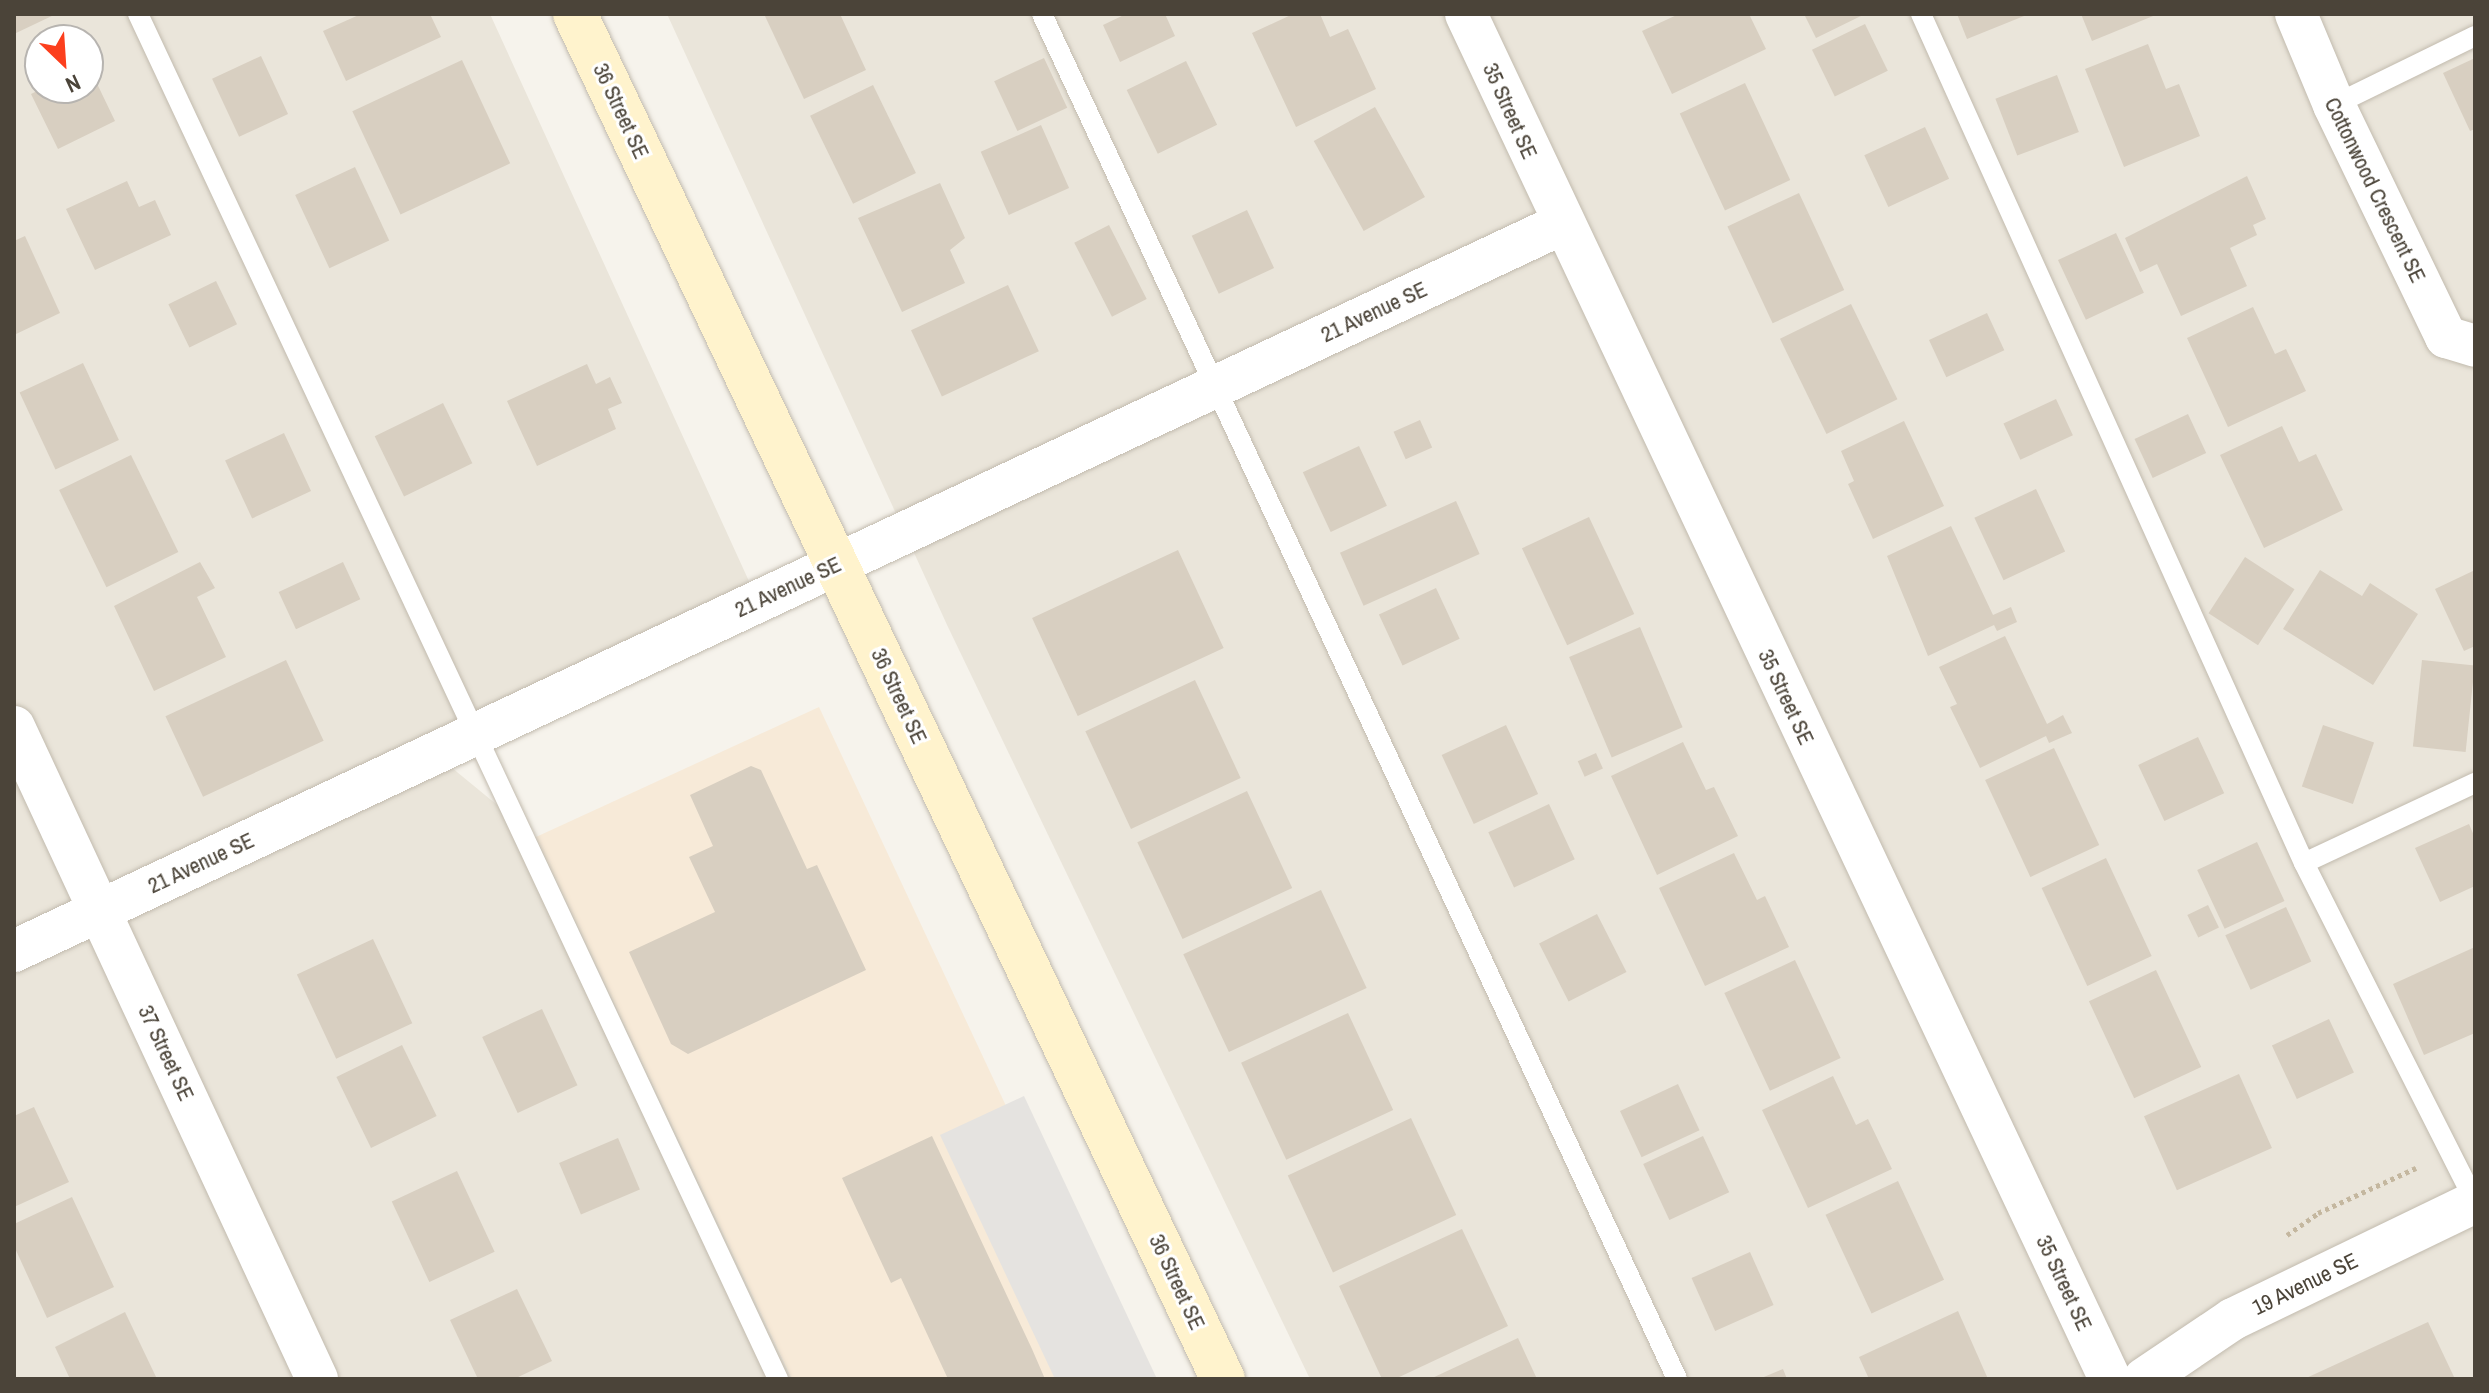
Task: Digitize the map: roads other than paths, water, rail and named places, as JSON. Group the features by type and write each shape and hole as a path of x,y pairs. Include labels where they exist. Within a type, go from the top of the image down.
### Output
{"main road":[{"name":"36 Street SE","path":"575,14 1223,1379"}],"street":[{"name":"35 Street SE","path":"1466,14 1562,224 2110,1379"},
{"name":"Cottonwood Crescent SE","path":"2296,14 2334,105 2446,337 2475,346"},
{"name":"21 Avenue SE","path":"14,951 1562,224"},
{"name":"37 Street SE","path":"14,727 317,1379"},
{"name":"19 Avenue SE","path":"2144,1379 2233,1319 2475,1202"}],"lane":[{"path":"138,14 778,1379"},
{"path":"1042,14 1677,1379"},
{"path":"1921,14 2304,863 2475,1202"},
{"path":"2334,105 2475,36"},
{"path":"2304,863 2475,783"}]}
